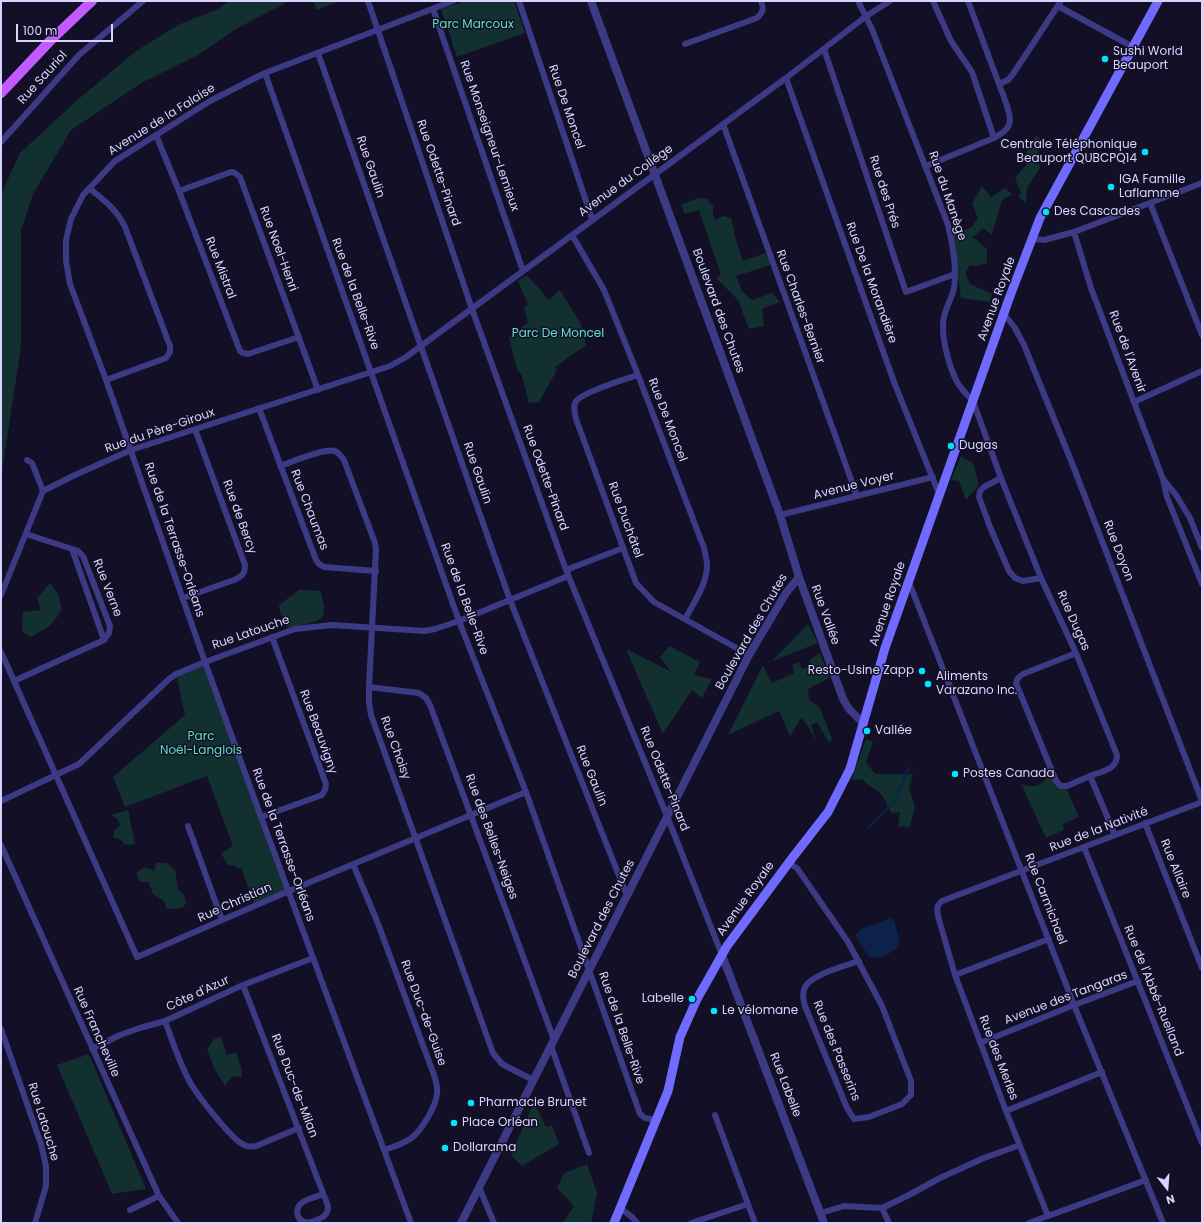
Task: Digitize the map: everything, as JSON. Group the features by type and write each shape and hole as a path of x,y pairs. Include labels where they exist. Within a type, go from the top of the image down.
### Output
{"main road":[{"path":"1,93 50,40 92,1"},
{"name":"Avenue Royale","path":"614,1223 657,1120 668,1090 680,1037 697,1000 727,946 788,863 828,812 850,769 885,648 939,494 1040,218 1158,1"}],"street":[{"name":"Rue Sauriol","path":"1,142 79,55 143,1"},
{"name":"Rue Odette-Pinard","path":"368,1 472,309 567,573 667,816 722,955"},
{"name":"Avenue de la Falaise","path":"130,450 106,380 70,284 66,261 66,240 71,219 83,195 115,162 210,101 264,73 433,9 443,3 453,1"},
{"name":"Rue De Moncel","path":"519,1 592,219"},
{"name":"Boulevard des Chutes","path":"461,1223 749,656 786,593 799,577 780,515 591,1"},
{"path":"686,44 757,18 762,13 763,8 761,1"},
{"name":"Rue du Manège","path":"858,1 872,29 948,225 953,247 955,274 954,289 944,317 944,331 951,366 957,382 973,401"},
{"name":"Avenue du Collège","path":"371,372 390,366 421,347 592,219 890,1"},
{"path":"934,1 951,41 957,52 972,72 994,138"},
{"path":"926,166 994,138 1010,125 1010,116 968,1"},
{"path":"999,84 1008,80 1013,74 1059,3 1133,47"},
{"name":"Rue Monseigneur-Lemieux","path":"433,9 523,271"},
{"name":"Rue des Prés","path":"824,49 906,292 955,274"},
{"name":"Rue Gaulin","path":"318,53 510,600 627,896"},
{"name":"Rue de la Belle-Rive","path":"264,73 459,621 526,792 640,1114 645,1118 657,1120"},
{"name":"Rue De la Morandière","path":"786,78 894,382 939,494"},
{"name":"Rue Charles-Bernier","path":"723,124 857,496"},
{"name":"Rue Mistral","path":"156,135 179,190 240,351 248,354 299,336"},
{"name":"Rue Noel-Henri","path":"179,190 231,172 236,173 240,177 318,390"},
{"path":"1032,239 1044,240 1074,232 1202,183"},
{"path":"90,188 120,216 128,233 170,346 170,352 166,358 106,380"},
{"path":"1150,203 1202,335"},
{"name":"Rue de l'Avenir","path":"1074,232 1091,288 1163,479 1167,497 1202,584"},
{"name":"Rue De Moncel","path":"572,235 604,290 704,548 707,563 705,577 700,591 685,619"},
{"name":"Rue Doyon","path":"1004,314 1015,328 1024,345 1069,456 1202,802"},
{"name":"Rue du Père-Giroux","path":"43,491 130,450 371,372"},
{"path":"1134,402 1202,372"},
{"name":"Rue Duchâtel","path":"638,375 580,397 575,402 574,409 576,419 636,583 654,602 749,656"},
{"name":"Rue Dugas","path":"973,401 1001,478 1042,578 1076,653 1117,755 1117,761 1112,767 1067,786 1060,786 1056,781 1016,683 1018,678 1023,674 1076,653"},
{"name":"Rue Chaumas","path":"259,408 316,560 324,567 376,571"},
{"name":"Rue de Bercy","path":"183,598 234,580 245,572 245,565 195,429"},
{"name":"Rue de la Terrasse-Orléans","path":"130,450 261,817 410,1222"},
{"name":"Rue Choisy","path":"280,466 326,451 334,451 340,454 344,460 375,543 376,571 369,687 371,715 493,1053 502,1064 534,1080"},
{"path":"1,595 43,491 32,463 27,460"},
{"name":"Avenue Voyer","path":"780,515 933,477"},
{"path":"1001,478 980,492 979,497 990,528 1009,571 1015,578 1023,581 1042,578"},
{"name":"Rue de l'Avenir","path":"1163,479 1176,495 1190,518 1202,548"},
{"name":"Rue Verne","path":"26,534 78,551 83,556 110,626 110,633 104,640"},
{"name":"Rue Latouche","path":"1,801 79,764 169,679 176,674 205,662 295,629 311,626 332,625 424,631 435,629 510,600 623,548"},
{"name":"Rue Verne","path":"72,549 104,640"},
{"name":"Rue Vallée","path":"799,577 843,698 849,709 863,724"},
{"name":"Rue Carmichael","path":"909,582 1074,1005 1163,1223"},
{"name":"Rue Beauvigny","path":"261,817 322,795 326,790 326,784 272,637"},
{"path":"14,681 104,640"},
{"path":"1,652 55,776"},
{"name":"Rue des Belles-Neiges","path":"369,687 419,693 426,698 430,705 471,815 590,1153"},
{"name":"Rue Christian","path":"55,776 136,957 526,792"},
{"path":"1090,776 1115,835"},
{"name":"Rue de la Nativité","path":"938,904 942,901 1202,802"},
{"name":"Rue Allaire","path":"1145,823 1200,958 1202,968"},
{"path":"188,826 222,920"},
{"name":"Rue Francheville","path":"1,845 159,1196 178,1223"},
{"name":"Rue de l'Abbé-Ruelland","path":"1084,847 1202,1143"},
{"name":"Rue des Passerins","path":"788,863 797,868 848,942 882,1006 911,1081 911,1095 902,1104 869,1118 854,1119 844,1100 805,1006 803,997 805,987 814,978 858,961"},
{"name":"Rue Duc-de-Guise","path":"353,864 377,921 437,1086 437,1094 428,1118 419,1132 398,1146 384,1150"},
{"name":"Rue des Merles","path":"938,904 938,916 955,975 1006,1111 1048,1216"},
{"path":"955,975 1049,939"},
{"name":"Rue Labelle","path":"722,955 824,1223"},
{"name":"Côte d'Azur","path":"92,1049 120,1035 165,1021 243,985 313,958"},
{"name":"Avenue des Tangaras","path":"980,1043 1074,1005 1138,982"},
{"name":"Rue Duc-de-Milan","path":"243,985 328,1206 326,1215 322,1218 307,1223 302,1220 297,1213 297,1208 299,1205 323,1194"},
{"path":"165,1021 191,1084 201,1099 239,1142 248,1147 256,1146 298,1128"},
{"name":"Rue Latouche","path":"1,1029 41,1144 46,1166 46,1186 35,1223"},
{"path":"1006,1111 1102,1072"},
{"path":"715,1115 755,1223"},
{"path":"821,1214 844,1206 882,1208 940,1178 984,1158 1020,1146"},
{"path":"1029,1223 1146,1180"},
{"path":"479,1187 494,1223"},
{"path":"130,1210 159,1196"},
{"path":"691,1223 748,1204"},
{"path":"620,1208 637,1223"},
{"path":"882,1208 889,1223"},
{"path":"403,1223 410,1222"}],"green space":[{"path":"229,1 289,1 236,29 198,55 143,82 71,130 33,194 21,231 21,347 1,477 1,194 20,153 75,102 136,51 178,25 218,9"},
{"path":"313,1 340,1 317,10"},
{"name":"Parc Marcoux","path":"465,1 514,1 525,33 457,57 441,9"},
{"path":"1036,135 1043,142 1037,155 1040,168 1027,188 1026,203 1018,196 1021,193 1015,178 1026,165 1027,151"},
{"path":"982,186 991,197 1005,188 1012,194 1002,200 992,235 983,228 973,237 987,249 987,263 977,266 970,265 965,272 970,284 992,294 990,302 961,298 952,235 972,227 978,218 972,204"},
{"path":"698,198 707,199 713,206 715,220 724,216 731,218 743,261 768,252 771,265 736,276 742,291 752,300 772,293 780,302 762,309 764,326 749,329 738,300 716,278 721,275 699,210 685,214 681,205"},
{"name":"Parc De Moncel","path":"527,275 549,300 560,290 581,324 586,345 555,367 557,370 539,402 529,403 522,376 517,369 509,337 528,323 524,308 528,304 518,281"},
{"path":"961,456 973,463 979,485 966,500 959,481 951,480"},
{"path":"50,583 58,594 62,609 56,619 49,626 31,637 22,632 23,612 41,610 37,598"},
{"path":"299,590 321,591 324,608 323,617 315,622 288,628 280,612 279,605"},
{"path":"808,624 818,643 772,661"},
{"path":"669,646 700,662 694,675 712,679 702,698 692,690 663,734 626,649 670,671 660,657"},
{"path":"820,653 829,678 808,689 809,700 820,708 832,739 829,743 817,722 811,725 817,741 802,717 790,736 779,711 728,735 763,665 772,683 794,673 792,665 799,662 802,669 811,666 809,660"},
{"name":"Parc Noël-Langlois","path":"205,662 289,891 255,906 241,868 238,869 234,865 228,865 221,853 233,846 207,776 125,807 113,777 185,715 176,674"},
{"path":"866,739 873,742 866,762 875,774 913,774 909,789 915,806 910,827 898,826 900,812 891,813 880,793 862,779 852,780"},
{"path":"1048,776 1067,790 1079,817 1063,824 1064,830 1046,838 1021,784 1036,786"},
{"path":"128,810 135,844 131,845 124,844 121,840 113,837 115,830 120,825 117,819 111,815"},
{"path":"156,863 167,863 175,870 178,889 184,895 186,902 184,907 167,909 164,901 153,894 149,882 140,882 136,873 145,867 154,871"},
{"path":"221,1037 227,1055 236,1052 241,1067 242,1077 232,1076 225,1086 214,1068 207,1049 214,1039"},
{"path":"89,1054 146,1189 112,1194 57,1065"},
{"path":"534,1102 546,1127 552,1125 559,1144 522,1166 511,1155"},
{"path":"587,1164 597,1193 591,1223 563,1223 574,1206 557,1188 564,1173"}],"water":[{"path":"891,918 894,920 900,942 898,946 892,952 882,956 873,958 869,957 855,935 863,928"}],"waterway":[{"path":"868,828 896,799 909,767"}],"place":[{"name":"Sushi World Beauport","path":"1105,59"},
{"name":"Centrale Téléphonique Beauport QUBCPQ14","path":"1145,152"},
{"name":"IGA Famille Laflamme","path":"1111,187"},
{"name":"Des Cascades","path":"1046,212"},
{"name":"Dugas","path":"951,446"},
{"name":"Resto-Usine Zapp","path":"922,671"},
{"name":"Aliments Varazano Inc.","path":"928,684"},
{"name":"Vallée","path":"867,731"},
{"name":"Postes Canada","path":"955,774"},
{"name":"Labelle","path":"692,999"},
{"name":"Le vélomane","path":"714,1011"},
{"name":"Pharmacie Brunet","path":"471,1103"},
{"name":"Place Orléan","path":"454,1123"},
{"name":"Dollarama","path":"445,1148"}]}
